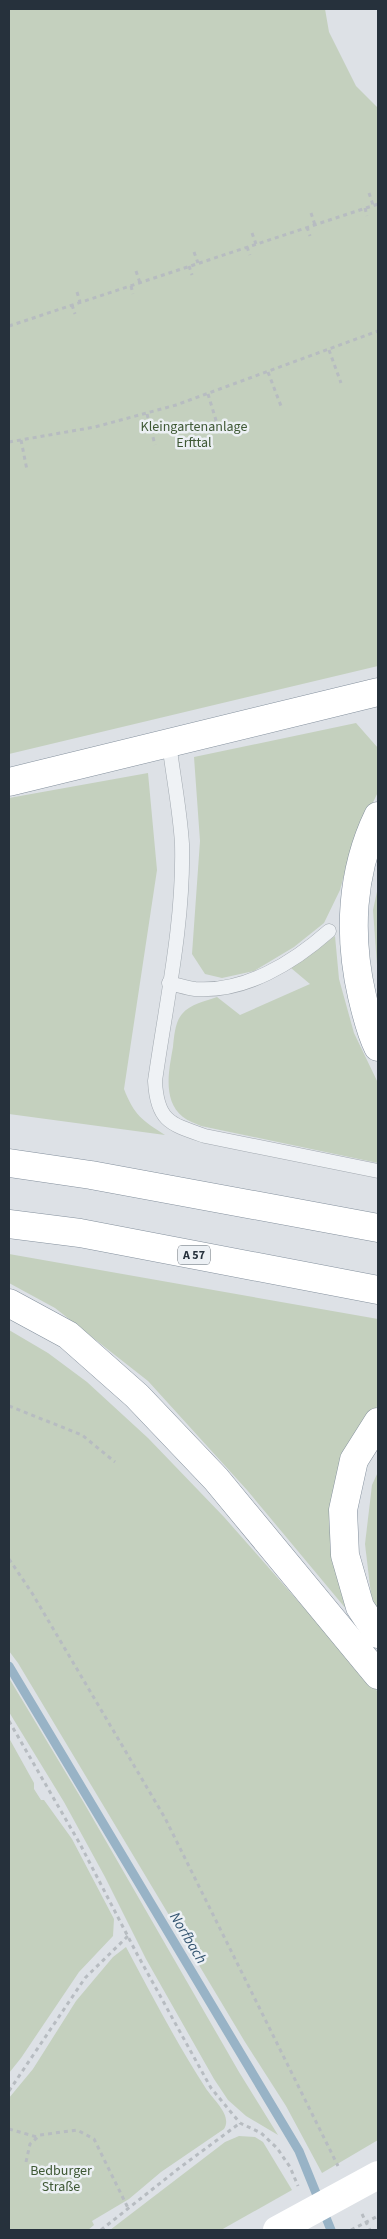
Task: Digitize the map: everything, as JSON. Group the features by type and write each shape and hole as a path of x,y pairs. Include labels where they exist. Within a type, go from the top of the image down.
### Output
{"main road":[{"path":"9,782 378,692"},
{"path":"378,816 364,851 357,884 353,932 355,968 364,1007 378,1047"},
{"path":"9,1163 91,1175 378,1228"},
{"name":"A 57","path":"9,1224 80,1233 378,1290"},
{"path":"9,1303 68,1335 137,1396 216,1479 378,1675"},
{"path":"378,1422 354,1460 343,1510 345,1556 360,1607 378,1634"},
{"path":"277,2230 378,2175"}],"lane":[{"path":"169,742 180,815 182,845 180,906 155,1081 156,1098 162,1114 178,1126 205,1136 378,1171"},
{"path":"169,983 196,989 233,986 271,972 307,951 330,931"}],"path":[{"path":"369,193 373,205"},
{"path":"9,326 378,204"},
{"path":"364,208 367,216"},
{"path":"311,212 315,225"},
{"path":"306,228 310,236"},
{"path":"252,233 256,244"},
{"path":"248,247 250,255"},
{"path":"194,252 198,263"},
{"path":"189,266 192,275"},
{"path":"136,271 140,283"},
{"path":"130,286 133,294"},
{"path":"77,292 80,302"},
{"path":"72,305 75,314"},
{"path":"9,442 95,427 147,414 208,394 378,331"},
{"path":"329,350 342,383"},
{"path":"268,372 281,406"},
{"path":"208,394 218,426"},
{"path":"147,414 155,445"},
{"path":"21,440 27,470"},
{"path":"9,1406 82,1435 115,1462"},
{"path":"9,1558 52,1626 165,1818 339,2168"},
{"path":"9,1721 80,1844 203,2075 240,2123 262,2133 277,2148 290,2167 302,2194"},
{"path":"9,2091 85,1978 129,1935"},
{"path":"101,2230 240,2123"},
{"path":"9,2129 37,2137"},
{"path":"26,2162 30,2144 40,2134 76,2130 94,2139 128,2208"},
{"path":"361,2212 370,2230"},
{"path":"351,2230 378,2216"}],"green space":[{"name":"Kleingartenanlage Erfttal","path":"9,9 325,9 329,32 356,86 378,108 378,666 9,754"},
{"path":"356,723 378,748 378,792 352,846 340,890 324,923 294,947 254,971 222,978 205,974 192,954 200,841 194,757"},
{"path":"148,773 157,870 124,1089 135,1111 150,1125 165,1135 9,1114 9,798"},
{"path":"378,887 378,979 373,910"},
{"path":"335,936 339,979 354,1033 378,1083 378,1163 201,1126 183,1117 176,1110 172,1102 169,1084 175,1030 182,1014 194,1005 217,997 240,1015 310,984 291,968"},
{"path":"9,1254 378,1319 378,1405 368,1418 342,1470 367,1634 247,1490 148,1381 55,1308 9,1283"},
{"path":"9,1330 48,1353 87,1382 148,1438 224,1517 378,1692 378,2140 322,2173 286,2106 245,2042 18,1663 9,1651"},
{"path":"378,1472 378,1612 372,1603 365,1544 372,1485"},
{"path":"9,1678 84,1803 239,2072 278,2135 246,2116 228,2100 214,2079 146,1959 105,1877 64,1802 9,1712"},
{"path":"9,1738 34,1783 34,1789 72,1839 114,1919 113,1936 79,1972 9,2073"},
{"name":"Bedburger Straße","path":"126,1947 184,2053 224,2113 226,2124 224,2129 161,2172 129,2199 92,2221 94,2225 88,2230 9,2230 9,2098 33,2069 76,2001 113,1957"},
{"path":"239,2136 255,2137 263,2142 292,2190 221,2230 110,2230 225,2142"}],"waterway":[{"name":"Norfbach","path":"9,1666 299,2151 331,2230"}]}
